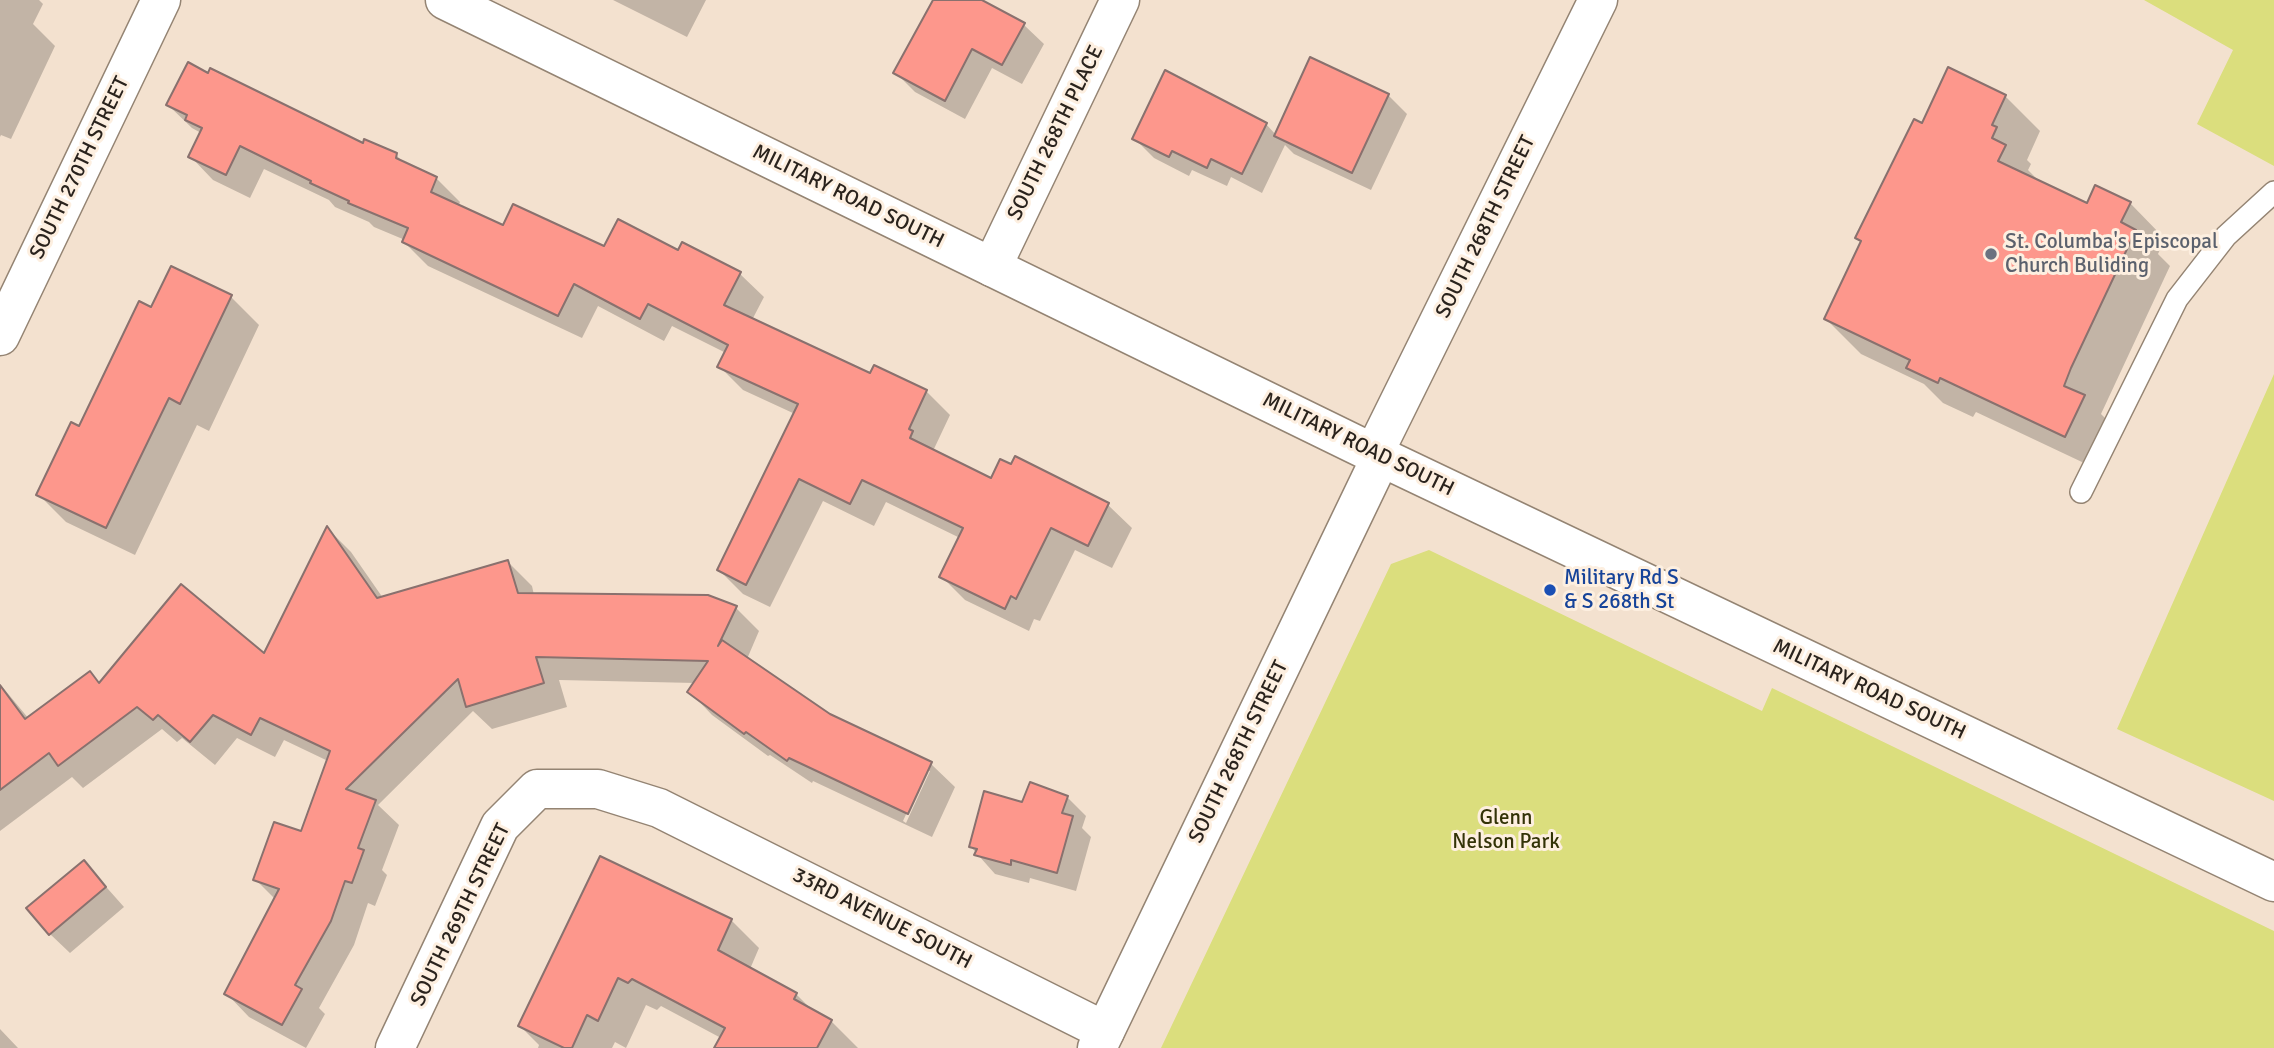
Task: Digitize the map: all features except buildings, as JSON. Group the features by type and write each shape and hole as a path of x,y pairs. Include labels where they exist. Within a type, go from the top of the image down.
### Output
{"street":[{"name":"SOUTH 270TH STREET","path":"0,336 161,0"},
{"name":"MILITARY ROAD SOUTH","path":"445,0 1377,455 2274,883"},
{"name":"SOUTH 268TH PLACE","path":"992,267 1120,0"},
{"name":"SOUTH 268TH STREET","path":"1101,1039 1377,455 1598,0"},
{"name":"SOUTH 269TH STREET","path":"395,1048 500,826 537,789 598,789 659,808"},
{"name":"33RD AVENUE SOUTH","path":"659,808 1101,1039"}],"lane":[{"path":"2081,492 2177,299 2226,236 2274,192"}],"green space":[{"path":"2144,0 2274,0 2274,166 2197,124 2233,50"},
{"path":"2274,374 2274,801 2117,729"},
{"name":"Glenn Nelson Park","path":"1429,550 1762,711 1772,688 2274,931 2274,1048 1161,1048 1391,564"}],"place":[{"name":"St. Columba's Episcopal Church Buliding","path":"1991,254"},
{"name":"Military Rd S & S 268th St","path":"1550,590"}]}
